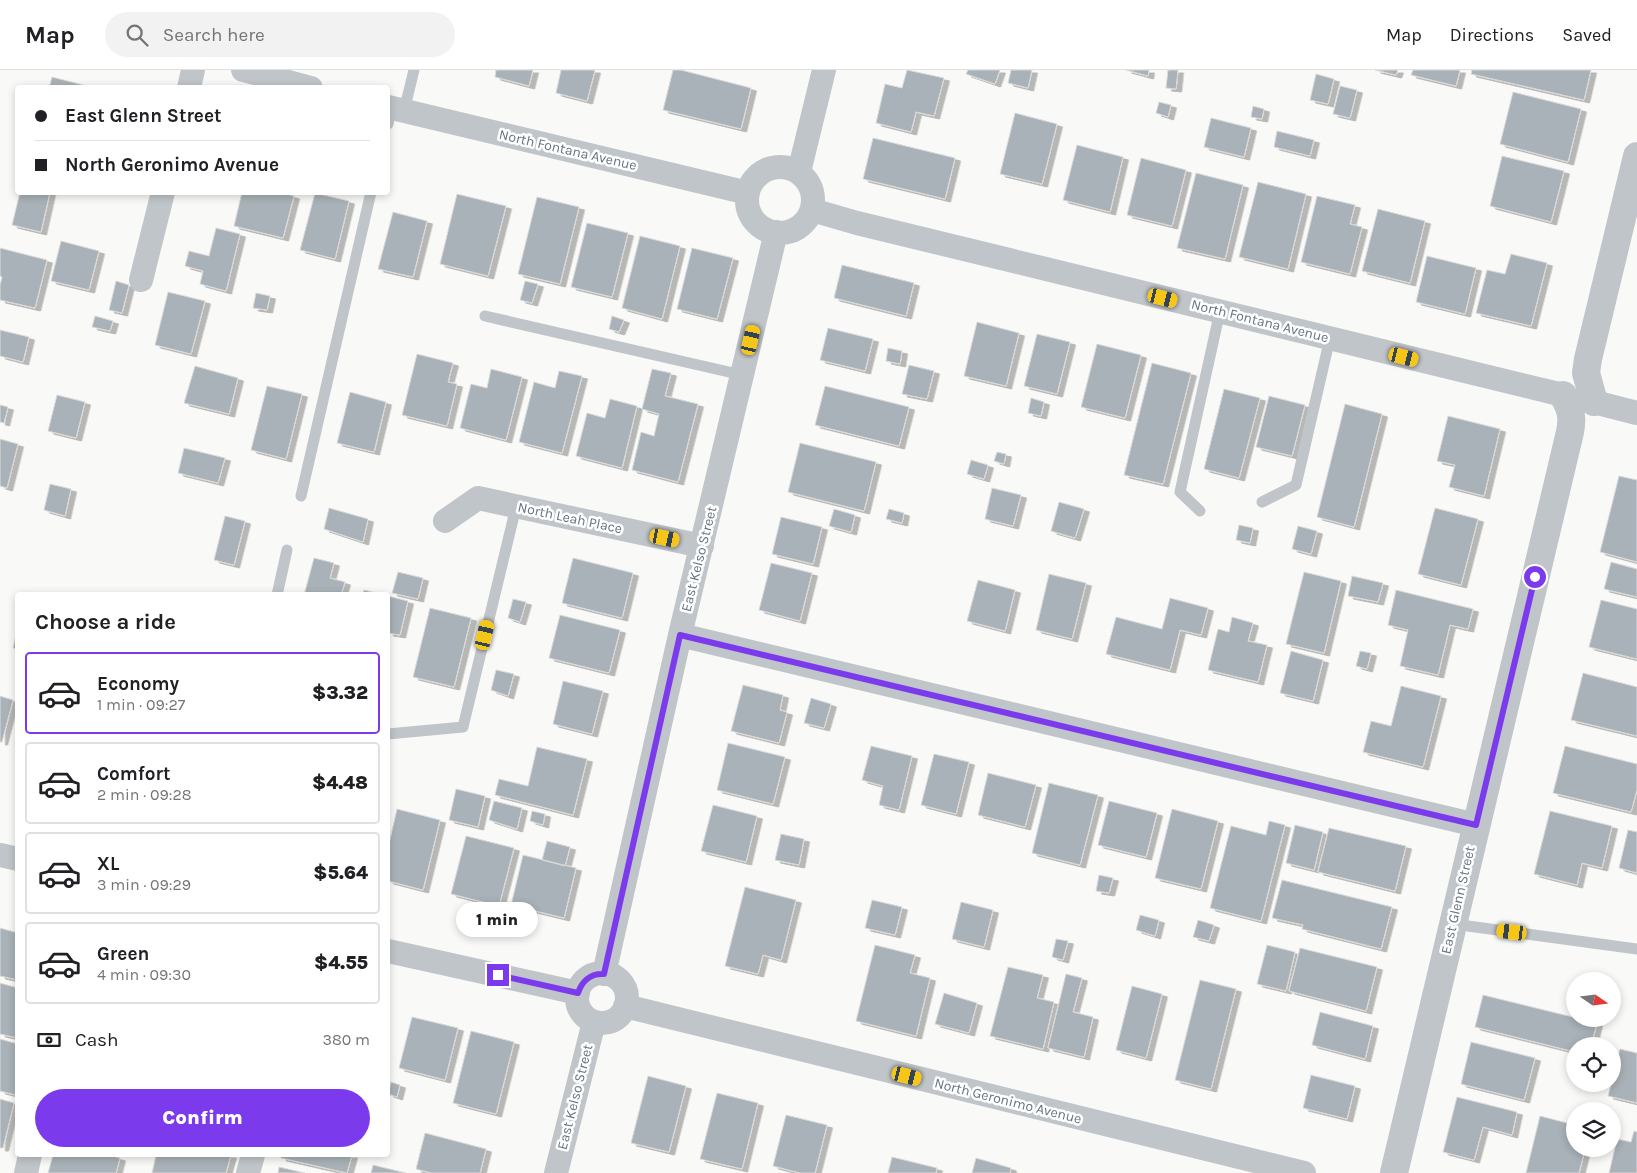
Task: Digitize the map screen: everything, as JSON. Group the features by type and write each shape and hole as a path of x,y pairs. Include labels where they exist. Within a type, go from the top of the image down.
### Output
{"street":[{"path":"190,85 193,70"},
{"path":"798,172 824,70"},
{"path":"254,71 301,85"},
{"name":"North Fontana Avenue","path":"392,112 748,192"},
{"path":"1557,482 1582,456 1594,402 1586,373 1637,156"},
{"path":"788,168 798,172 807,180 814,199 812,210 807,219 791,231 776,232 760,227 748,208 750,186 757,176 766,169 788,168"},
{"path":"142,280 162,195"},
{"name":"North Fontana Avenue","path":"812,210 866,225 1563,395"},
{"name":"East Kelso Street","path":"604,974 680,635 776,232"},
{"path":"1563,395 1578,337 1597,321"},
{"name":"East Glenn Street","path":"1394,1173 1572,418 1570,407 1563,395"},
{"path":"1594,402 1637,413"},
{"name":"North Leah Place","path":"445,521 478,498 702,546"},
{"path":"680,635 1476,825"},
{"path":"0,855 15,858"},
{"path":"390,951 578,993"},
{"path":"604,974 617,978 623,985 626,992 625,1006 620,1016 613,1021 605,1023 594,1022 579,1009 578,993 580,986 586,979 593,975 604,974"},
{"name":"North Geronimo Avenue","path":"625,1006 1304,1173"},
{"name":"East Kelso Street","path":"556,1173 594,1022"},
{"path":"26,1173 30,1157"},
{"path":"248,1173 252,1157"}],"lane":[{"path":"392,112 414,70"},
{"path":"301,496 371,195"},
{"path":"1200,511 1180,492 1220,312"},
{"path":"485,316 742,376"},
{"path":"1262,502 1296,485 1330,338"},
{"path":"390,734 463,727 516,507"},
{"path":"278,592 288,550"},
{"path":"1453,924 1637,949"}],"building":[{"path":"496,70 533,70 529,86 495,77"},
{"path":"561,70 595,70 587,101 556,93"},
{"path":"673,70 681,70 751,88 741,129 663,110"},
{"path":"907,70 944,78 934,116 916,112 911,132 876,123 885,84 902,88"},
{"path":"968,70 1000,70 995,84 966,74"},
{"path":"1011,70 1032,70 1028,88 1008,83"},
{"path":"1126,70 1149,70 1148,76"},
{"path":"1168,70 1178,70 1176,89 1166,88"},
{"path":"1375,70 1398,70 1396,75"},
{"path":"1413,70 1460,70 1456,86 1411,75"},
{"path":"1472,70 1591,70 1584,100 1471,74"},
{"path":"1316,74 1334,79 1328,104 1310,100"},
{"path":"52,77 83,85 50,85"},
{"path":"1340,86 1357,90 1350,118 1333,114"},
{"path":"1513,92 1581,109 1568,162 1500,144"},
{"path":"1159,102 1171,105 1168,117 1156,113"},
{"path":"1253,106 1264,109 1262,119 1251,117"},
{"path":"1015,113 1057,124 1042,184 1000,174"},
{"path":"1211,118 1251,128 1244,157 1204,147"},
{"path":"1277,131 1314,140 1310,156 1274,147"},
{"path":"873,138 955,158 945,199 863,179"},
{"path":"1077,145 1123,157 1110,212 1063,200"},
{"path":"1502,156 1564,171 1551,222 1490,206"},
{"path":"1141,158 1186,170 1172,226 1127,215"},
{"path":"1196,173 1243,185 1225,259 1177,248"},
{"path":"1258,182 1306,194 1288,269 1239,257"},
{"path":"457,194 506,206 488,276 440,264"},
{"path":"19,195 49,195 41,232 12,225"},
{"path":"241,195 294,196 283,238 234,226"},
{"path":"314,195 324,195 349,201 335,259 300,250"},
{"path":"1317,196 1355,205 1350,224 1362,227 1350,274 1301,262"},
{"path":"537,197 579,207 560,284 518,274"},
{"path":"1378,209 1425,221 1410,283 1362,271"},
{"path":"393,212 427,221 413,277 378,269"},
{"path":"587,223 628,233 612,297 571,287"},
{"path":"216,228 240,234 226,291 200,284 203,271 185,266 189,251 209,256"},
{"path":"640,236 680,246 662,319 622,308"},
{"path":"61,241 99,251 89,290 51,281"},
{"path":"0,248 47,260 35,308 0,300 2,277 0,276"},
{"path":"692,248 733,258 717,319 677,309"},
{"path":"1511,254 1547,263 1531,326 1476,313 1487,270 1505,274"},
{"path":"1427,256 1476,268 1465,314 1416,302"},
{"path":"842,265 914,283 906,316 834,298"},
{"path":"116,281 129,285 122,313 109,310"},
{"path":"525,281 538,284 532,303 520,300"},
{"path":"168,292 205,301 191,354 155,345"},
{"path":"256,293 270,296 267,310 253,308"},
{"path":"95,316 113,321 110,331 92,327"},
{"path":"612,316 624,320 619,332 609,329"},
{"path":"977,322 1019,333 1006,386 964,376"},
{"path":"828,328 873,339 865,371 820,360"},
{"path":"0,330 29,337 23,362 0,356"},
{"path":"1037,334 1070,342 1057,394 1024,386"},
{"path":"1097,344 1141,355 1125,418 1081,407"},
{"path":"888,348 902,351 900,364 886,361"},
{"path":"417,354 453,363 448,382 457,384 447,426 402,415"},
{"path":"1152,363 1191,373 1163,484 1124,475"},
{"path":"909,365 934,371 927,399 902,394"},
{"path":"195,366 238,378 229,414 184,403"},
{"path":"491,369 522,377 506,440 460,428 471,384 487,388"},
{"path":"652,369 671,373 665,396 698,404 678,482 632,470 641,432 654,436 659,414 642,409"},
{"path":"559,371 582,376 562,453 519,442 534,382 555,388"},
{"path":"267,386 302,394 286,459 251,450"},
{"path":"825,386 909,407 899,446 815,425"},
{"path":"1224,389 1260,398 1239,478 1204,469"},
{"path":"350,392 386,402 374,452 337,443"},
{"path":"57,395 85,402 76,438 48,431"},
{"path":"1269,396 1305,405 1292,456 1256,447"},
{"path":"1031,398 1044,402 1041,416 1028,413"},
{"path":"610,399 637,406 622,468 576,456 587,413 605,418"},
{"path":"1345,404 1382,414 1354,527 1317,517"},
{"path":"0,405 8,407 4,423 0,422"},
{"path":"1448,416 1500,429 1484,496 1449,487 1455,465 1437,461"},
{"path":"0,439 18,444 7,488 0,486"},
{"path":"800,443 876,462 864,511 788,492"},
{"path":"184,448 225,458 218,483 178,473"},
{"path":"997,452 1006,454 1004,464 994,461"},
{"path":"971,460 988,465 984,479 967,474"},
{"path":"1619,476 1637,480 1637,562 1600,552"},
{"path":"50,484 71,489 65,516 44,510"},
{"path":"992,488 1021,495 1013,526 985,519"},
{"path":"1059,502 1084,509 1075,538 1051,531"},
{"path":"329,508 368,519 363,542 324,529"},
{"path":"1435,508 1478,519 1461,585 1418,574"},
{"path":"834,509 855,515 851,532 829,526"},
{"path":"889,509 904,513 902,523 886,519"},
{"path":"225,516 245,521 234,565 214,560"},
{"path":"781,517 822,527 813,564 772,554"},
{"path":"1239,525 1253,528 1250,543 1236,540"},
{"path":"1298,526 1317,531 1311,554 1292,549"},
{"path":"314,558 334,563 330,578 345,582 342,592 305,592"},
{"path":"573,558 633,573 622,618 562,603"},
{"path":"1611,562 1637,569 1637,597 1604,589"},
{"path":"771,563 812,573 800,621 759,610"},
{"path":"398,572 423,578 418,599 392,593"},
{"path":"1304,572 1341,581 1324,653 1286,644"},
{"path":"1049,574 1086,583 1072,639 1036,630"},
{"path":"1352,576 1383,583 1378,602 1348,596"},
{"path":"978,580 1015,590 1005,631 967,621"},
{"path":"1396,590 1473,609 1468,629 1450,625 1438,675 1400,666 1408,630 1388,625"},
{"path":"390,596 408,601 400,635 390,633"},
{"path":"1170,598 1208,608 1201,635 1180,630 1170,670 1106,654 1116,617 1162,629"},
{"path":"513,599 526,602 520,622 508,618"},
{"path":"1601,600 1637,609 1637,659 1589,647"},
{"path":"430,608 471,618 454,687 413,677"},
{"path":"560,615 620,630 609,673 549,658"},
{"path":"1232,617 1253,623 1248,641 1267,645 1258,682 1208,670 1218,629 1229,632"},
{"path":"1291,651 1323,660 1313,701 1280,693"},
{"path":"1360,651 1371,653 1367,669 1356,666"},
{"path":"496,670 514,674 508,696 491,690"},
{"path":"1583,673 1637,687 1637,736 1571,720"},
{"path":"563,681 603,691 592,734 553,724"},
{"path":"743,685 783,695 780,710 787,712 779,743 731,731"},
{"path":"1401,686 1441,696 1423,767 1363,752 1371,721 1391,726"},
{"path":"0,696 13,700 2,742 0,742"},
{"path":"811,698 831,704 824,728 804,723"},
{"path":"728,743 785,757 773,804 717,790"},
{"path":"871,746 912,756 899,810 879,805 883,786 862,780"},
{"path":"1565,746 1637,764 1637,790 1631,812 1553,793"},
{"path":"537,747 587,759 573,815 495,795 499,779 528,786"},
{"path":"934,754 969,762 956,814 921,805"},
{"path":"988,773 1036,785 1025,827 978,815"},
{"path":"1049,783 1098,795 1080,865 1032,853"},
{"path":"456,789 485,796 478,827 449,820"},
{"path":"494,801 522,808 517,829 489,820"},
{"path":"1109,801 1157,813 1146,857 1098,845"},
{"path":"713,805 757,816 746,862 701,851"},
{"path":"397,809 440,820 423,890 390,882 390,839"},
{"path":"1172,809 1218,821 1201,889 1155,878"},
{"path":"532,811 545,814 543,825 530,821"},
{"path":"1550,811 1612,826 1602,868 1582,863 1577,885 1534,874"},
{"path":"1269,821 1285,825 1261,921 1210,908 1231,826 1266,835"},
{"path":"1295,825 1323,832 1314,870 1286,863"},
{"path":"1329,828 1406,846 1395,891 1318,872"},
{"path":"1628,830 1637,832 1637,873 1619,868"},
{"path":"781,834 804,839 799,865 775,860"},
{"path":"466,836 514,848 499,906 451,894"},
{"path":"547,841 570,847 565,866 542,860"},
{"path":"523,855 576,868 564,918 511,905"},
{"path":"1099,875 1113,878 1109,893 1096,891"},
{"path":"1282,880 1392,907 1381,949 1302,929 1303,925 1272,918"},
{"path":"745,887 796,900 781,960 763,955 758,974 725,966"},
{"path":"872,900 902,907 895,935 865,928"},
{"path":"961,902 993,910 984,947 952,939"},
{"path":"1140,915 1159,920 1155,936 1136,930"},
{"path":"1198,920 1214,925 1209,941 1193,937"},
{"path":"0,928 15,932 15,979 0,976"},
{"path":"1056,939 1068,941 1063,960 1052,957"},
{"path":"875,945 915,955 910,973 930,978 916,1036 856,1021"},
{"path":"1267,945 1295,952 1286,991 1257,984"},
{"path":"1300,948 1377,967 1366,1011 1289,991"},
{"path":"1008,967 1043,975 1037,998 1054,1002 1043,1049 990,1036"},
{"path":"1066,974 1082,978 1073,1012 1093,1017 1084,1057 1048,1048"},
{"path":"1200,980 1236,989 1211,1089 1175,1080"},
{"path":"0,983 15,987 15,1037 0,1034"},
{"path":"1132,986 1162,994 1146,1058 1116,1050"},
{"path":"944,993 977,1003 969,1033 935,1024"},
{"path":"1483,995 1566,1015 1566,1028 1596,1028 1593,1037 1566,1037 1566,1050 1475,1027"},
{"path":"1320,1012 1373,1026 1365,1059 1312,1045"},
{"path":"412,1017 458,1028 445,1080 399,1068"},
{"path":"471,1031 514,1042 496,1114 453,1103"},
{"path":"0,1039 15,1043 15,1095 0,1091"},
{"path":"1471,1042 1535,1058 1524,1100 1461,1084"},
{"path":"1621,1049 1637,1053 1637,1103 1608,1096 1609,1092 1621,1092"},
{"path":"1311,1075 1355,1086 1347,1119 1303,1108"},
{"path":"648,1076 686,1086 669,1152 631,1143"},
{"path":"391,1082 400,1085 397,1097 390,1095"},
{"path":"717,1093 758,1103 742,1169 700,1159"},
{"path":"1457,1097 1517,1112 1512,1135 1483,1127 1474,1160 1443,1152"},
{"path":"0,1099 14,1103 3,1148 0,1148"},
{"path":"786,1115 827,1125 815,1173 800,1173 773,1166"},
{"path":"1540,1116 1566,1123 1566,1157 1583,1157 1579,1173 1526,1173"},
{"path":"1634,1131 1637,1132 1637,1173 1609,1173 1613,1157 1621,1157 1621,1140 1631,1142"},
{"path":"425,1133 486,1149 480,1173 431,1173 416,1169"},
{"path":"52,1157 120,1158 116,1173 48,1173"},
{"path":"156,1157 230,1157 226,1173 152,1173"},
{"path":"281,1157 351,1157 347,1173"},
{"path":"892,1157 937,1168 936,1173 888,1173"},
{"path":"976,1158 1011,1168 1010,1173 972,1173"},
{"path":"373,1165 406,1173 371,1173"},
{"path":"279,1167 305,1173 278,1173"}],"route":[{"path":"498,975 578,993 580,986 586,979 593,975 604,974 612,946 680,635 1476,825 1535,577"}]}
